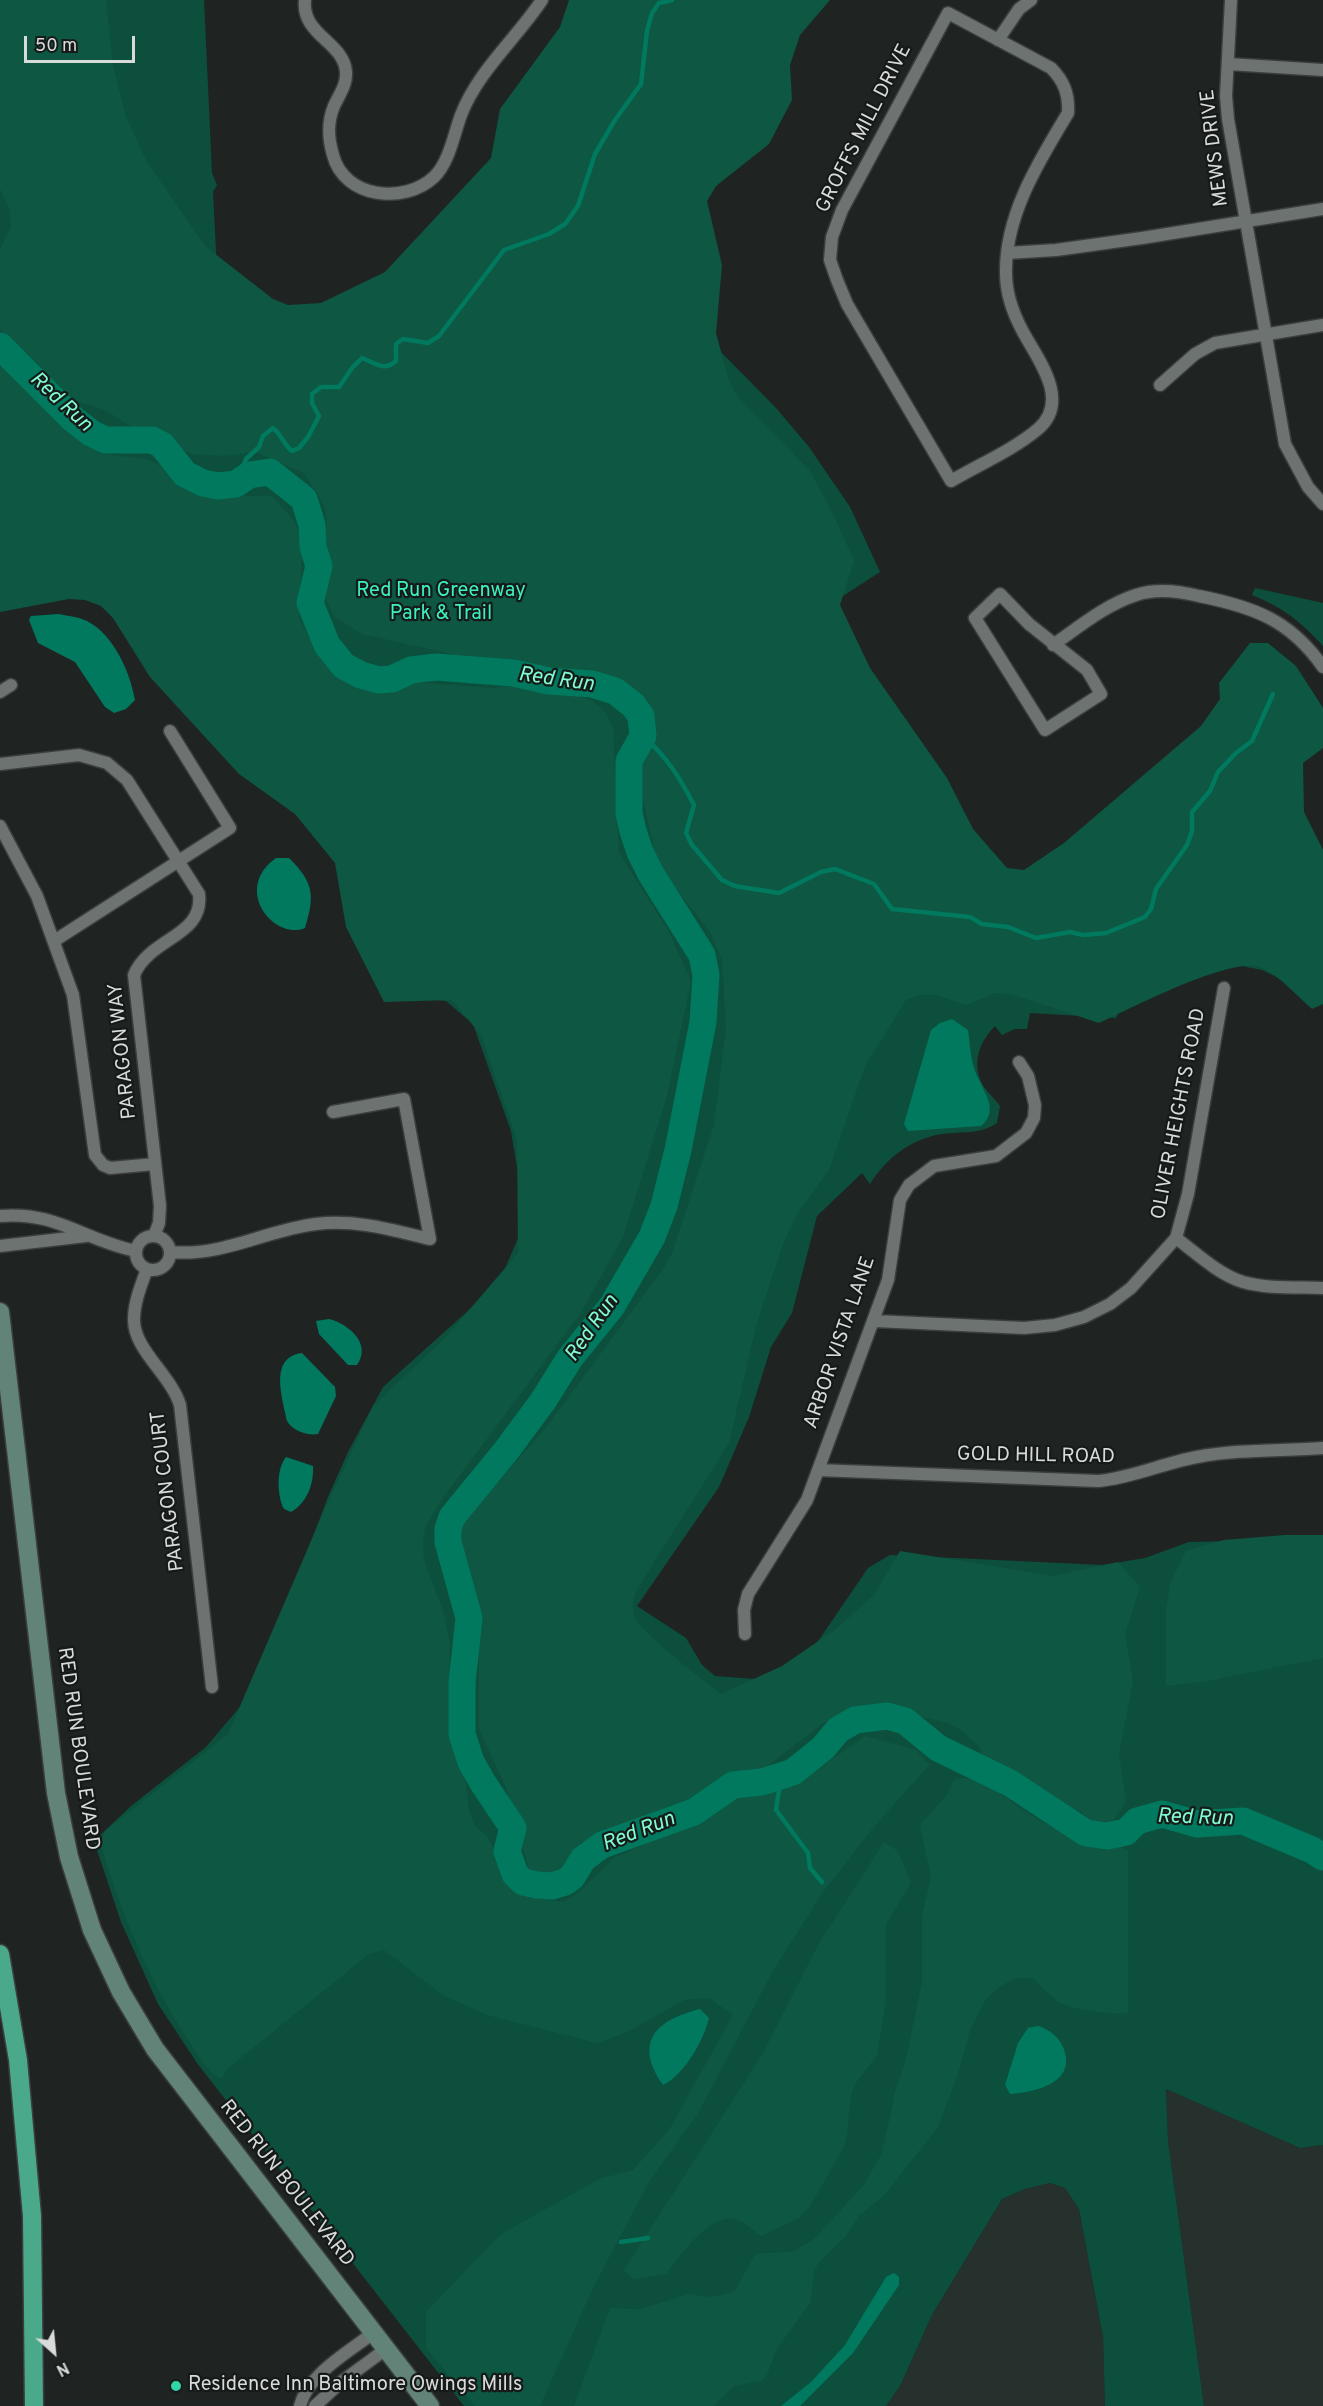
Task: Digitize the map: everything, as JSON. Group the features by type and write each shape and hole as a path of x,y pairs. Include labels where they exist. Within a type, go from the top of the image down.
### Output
{"highway":[{"path":"0,1954 18,2060 32,2217 33,2406"},
{"path":"0,2001 23,2114"},
{"path":"23,2406 32,2308"}],"main road":[{"name":"RED RUN BOULEVARD","path":"0,1312 56,1793 69,1857 85,1911 122,1992 155,2049 430,2406"}],"street":[{"path":"305,0 307,17 312,28 343,59 346,71 345,83 329,120 329,136 336,164 354,183 381,195 412,189 435,176 442,165 471,94 542,0"},
{"path":"998,40 1019,9 1030,0"},
{"name":"MEWS DRIVE","path":"1231,0 1228,119 1264,334 1285,444 1308,487 1323,504"},
{"name":"GROFFS MILL DRIVE","path":"948,13 1051,68 1060,77 1069,99 1068,112 1014,217 1007,253 1006,275 1013,311 1048,375 1051,401 1040,427 951,481 847,304 830,260 832,237 842,210 948,13"},
{"path":"1228,64 1323,70"},
{"path":"1007,253 1110,243 1323,209"},
{"path":"1160,385 1195,354 1215,343 1323,325"},
{"path":"1053,645 1115,604 1138,594 1160,591 1184,592 1236,603 1277,621 1296,636 1323,667"},
{"path":"1000,594 1053,645 1087,670 1101,694 1045,730 975,618 1000,594"},
{"path":"54,941 230,828 170,731"},
{"name":"PARAGON WAY","path":"0,764 79,755 107,763 127,780 199,894 198,912 186,928 144,957 134,975 133,985 160,1206 159,1223 154,1236"},
{"path":"0,826 38,896 76,1006 95,1155 103,1165 110,1168 155,1164"},
{"name":"OLIVER HEIGHTS ROAD","path":"874,1321 1024,1328 1055,1326 1084,1317 1110,1304 1131,1288 1176,1238 1188,1194 1224,988"},
{"name":"ARBOR VISTA LANE","path":"745,1634 744,1610 748,1594 799,1516 874,1321 888,1280 900,1200 909,1185 934,1166 996,1156 1026,1133 1034,1118 1035,1105 1028,1076 1019,1062"},
{"path":"171,1252 214,1251 297,1228 330,1223 360,1224 430,1239 404,1100 333,1112"},
{"path":"0,1216 58,1221 87,1236 136,1251"},
{"path":"0,1246 87,1236"},
{"path":"154,1236 165,1240 171,1252 164,1267 147,1269 138,1262 136,1251 142,1240 154,1236"},
{"path":"1176,1238 1218,1269 1241,1281 1264,1286 1323,1288"},
{"name":"PARAGON COURT","path":"147,1269 134,1311 134,1326 141,1344 172,1385 180,1405 212,1687"},
{"name":"GOLD HILL ROAD","path":"818,1470 1098,1481 1119,1479 1167,1462 1201,1456 1323,1448"},
{"path":"300,2406 303,2395 316,2379 373,2333"},
{"path":"315,2406 341,2382 386,2349"}],"shaded area":[{"path":"59,614 87,621 97,627 113,645 125,666 135,700 126,709 114,713 105,707 75,662 38,643 29,620 31,616"},
{"path":"276,858 289,858 308,882 311,898 305,928 293,930 281,927 262,909 258,897 258,884 263,870"},
{"path":"952,1019 968,1030 974,1068 988,1098 990,1113 981,1126 908,1131 904,1124 931,1030 940,1023"},
{"path":"329,1319 344,1325 356,1336 362,1350 357,1365 348,1365 319,1334 316,1321"},
{"path":"302,1353 335,1387 336,1396 318,1434 305,1433 292,1427 287,1421 283,1402 281,1370 291,1356"},
{"path":"286,1457 313,1466 308,1492 301,1504 291,1512 284,1509 279,1490 280,1468"},
{"path":"700,2009 709,2018 703,2036 685,2065 663,2085 654,2070 650,2057 650,2045 654,2035 671,2019"},
{"path":"1038,2026 1053,2034 1061,2043 1066,2059 1065,2069 1052,2083 1032,2091 1010,2094 1005,2085 1018,2043 1028,2028"},
{"path":"1166,2089 1300,2148 1323,2145 1323,2406 1204,2406 1168,2141"},
{"path":"1050,2183 1065,2188 1079,2209 1103,2337 1105,2406 886,2406 900,2386 932,2315 1002,2199 1025,2189"},
{"path":"894,2273 899,2277 899,2285 853,2353 800,2406 781,2406 811,2382 845,2345 886,2277"}],"green space":[{"name":"Red Run Greenway Park & Trail","path":"0,0 204,0 212,173 217,185 213,192 219,312 323,396 609,238 776,408 809,447 850,507 880,572 832,603 762,995 1092,838 1301,989 1262,970 1222,962 1124,1001 1116,1018 1030,1013 1027,1029 1015,1029 1002,1035 995,1026 984,1040 977,1063 984,1087 1000,1106 997,1123 977,1131 942,1134 910,1145 892,1158 870,1184 862,1173 817,1216 792,1313 771,1347 749,1417 719,1487 637,1606 686,1638 702,1665 715,1676 781,1681 810,1653 868,1568 890,1555 1103,1565 1145,1558 1189,1542 1323,1539 1323,2145 1300,2148 1166,2089 1168,2141 1204,2406 1105,2406 1103,2337 1079,2209 1065,2188 1050,2183 1025,2189 1002,2199 932,2315 900,2386 886,2406 464,2406 197,2063 158,2004 121,1922 94,1841 131,1806 206,1747 255,1689 328,1497 348,1452 383,1387 499,1283 518,1238 519,1179 511,1131 473,1024 446,1001 393,995 355,860 106,594 0,590"},
{"path":"0,0 106,0 113,66 126,117 147,162 205,246 273,299 288,305 321,303 385,272 491,158 500,109 560,27 569,0 830,0 800,35 790,65 792,100 769,144 716,186 707,201 722,265 716,333 729,381 737,396 810,471 834,516 854,561 840,605 870,668 947,778 973,829 1007,868 1024,870 1064,843 1201,726 1220,699 1219,683 1250,643 1268,643 1296,666 1323,708 1323,748 1303,763 1304,812 1323,850 1323,1004 1312,1009 1275,976 1262,968 1248,966 1229,969 1182,985 1099,1023 1011,994 995,993 966,1005 936,995 920,995 906,1000 865,1066 829,1170 798,1212 783,1244 756,1326 729,1443 639,1586 633,1602 635,1618 649,1635 721,1694 782,1666 836,1629 874,1595 900,1551 1053,1576 1118,1562 1140,1587 1125,1634 1133,1682 1119,1753 1126,1802 1107,1829 1092,1824 1082,1812 1050,1801 984,1760 979,1746 961,1730 948,1723 869,1705 823,1723 761,1771 745,1774 670,1810 580,1843 560,1878 544,1879 529,1869 507,1790 479,1729 479,1614 467,1579 461,1533 465,1518 545,1429 664,1268 672,1253 714,1125 726,1027 722,960 710,932 657,864 635,762 631,698 571,672 460,656 362,634 335,617 318,586 327,521 324,505 304,473 255,452 224,456 193,454 148,437 105,410 54,394 38,364 0,329 0,249 11,227 10,211 0,189"},
{"path":"0,364 49,413 99,453 149,460 223,496 272,496 295,522 300,539 302,555 299,618 322,660 335,671 364,686 415,682 491,688 543,684 593,701 606,713 613,728 619,853 668,930 691,981 667,1096 623,1237 580,1314 442,1499 425,1528 423,1543 424,1560 443,1611 450,1644 449,1728 465,1776 469,1809 474,1825 487,1836 514,1888 529,1897 563,1902 578,1893 614,1858 705,1817 745,1791 796,1785 865,1736 916,1750 929,1765 873,1828 823,1892 774,1969 697,2115 650,2180 593,2288 540,2406 475,2406 426,2348 426,2312 500,2235 599,2179 633,2170 669,2130 733,2015 709,1998 684,2000 628,2032 597,2043 487,2015 443,1995 384,1950 369,1954 227,2069 222,2079 211,2072 202,2061 172,2014 147,1968 126,1920 100,1843 106,1830 228,1734 323,1513 373,1406 446,1337 518,1253 517,1140 481,1035 452,1000 384,1002 346,927 335,863 295,814 239,774 150,677 113,618 101,606 85,600 69,599 0,612"},
{"path":"1255,588 1323,603 1323,646 1291,616 1273,604 1252,595"},
{"path":"1285,1535 1323,1535 1323,1658 1207,1681 1166,1686 1166,1609 1171,1581 1186,1551 1224,1540"},
{"path":"962,1778 989,1786 1080,1845 1114,1844 1128,1850 1128,2012 1105,2013 1067,2006 1054,1999 1033,1978 1016,1978 999,1987 986,1999 970,2030 958,2074 938,2127 885,2194 859,2216 845,2237 820,2261 815,2269 810,2303 776,2350 767,2375 761,2381 734,2386 713,2406 574,2406 610,2308 642,2309 688,2294 711,2297 734,2292 754,2256 761,2253 793,2252 815,2238 864,2185 882,2153 922,1983 922,1916 931,1877 920,1825 947,1795 954,1780"},
{"path":"884,1842 898,1851 911,1883 886,1924 885,2007 877,2055 855,2084 850,2100 847,2134 843,2149 810,2206 799,2218 761,2236 738,2220 727,2219 717,2222 697,2237 666,2274 634,2279 624,2270 762,2055 818,1945"}],"waterway":[{"path":"236,484 246,459 259,447 263,436 273,428 292,451 299,448 308,437 319,416 312,403 312,394 321,387 339,387 362,358 379,366 392,364 396,361 396,344 403,339 428,343 439,336 504,250 549,234 565,224 578,206 595,154 615,120 641,84 647,31 652,13 659,3 672,0"},
{"name":"Red Run","path":"0,346 73,419 91,433 105,440 152,440 162,445 185,474 203,483 218,486 236,484 249,475 270,472 304,499 312,525 313,547 319,566 310,603 327,645 344,666 361,675 379,680 392,679 411,670 436,667 513,673 549,681 592,684 615,691 633,705 641,716 643,736 629,761 629,813 633,831 651,874 702,955 706,975 703,1022 678,1150 664,1206 652,1237 612,1306 570,1358 543,1401 506,1451 452,1517 448,1529 448,1542 469,1618 462,1683 462,1734 471,1762 513,1828 507,1851 515,1874 523,1882 537,1885 552,1886 565,1882 572,1877 583,1859 602,1845 694,1812 733,1785 762,1782 793,1772 823,1748 838,1730 855,1720 887,1716 905,1721 938,1748 1010,1783 1086,1833 1107,1836 1126,1832 1137,1821 1162,1814 1197,1824 1243,1821 1312,1850 1323,1857"},
{"path":"643,736 672,768 694,805 686,833 692,845 722,880 735,886 779,893 821,872 835,869 874,884 892,909 970,917 982,924 1008,927 1036,938 1070,932 1083,935 1106,933 1145,917 1151,909 1156,889 1187,845 1192,831 1192,812 1210,791 1218,772 1236,753 1252,741 1273,694"},
{"path":"781,1776 776,1810 808,1853 810,1868 822,1882"},
{"path":"621,2242 648,2238"}],"place":[{"name":"Residence Inn Baltimore Owings Mills","path":"176,2386"}]}
